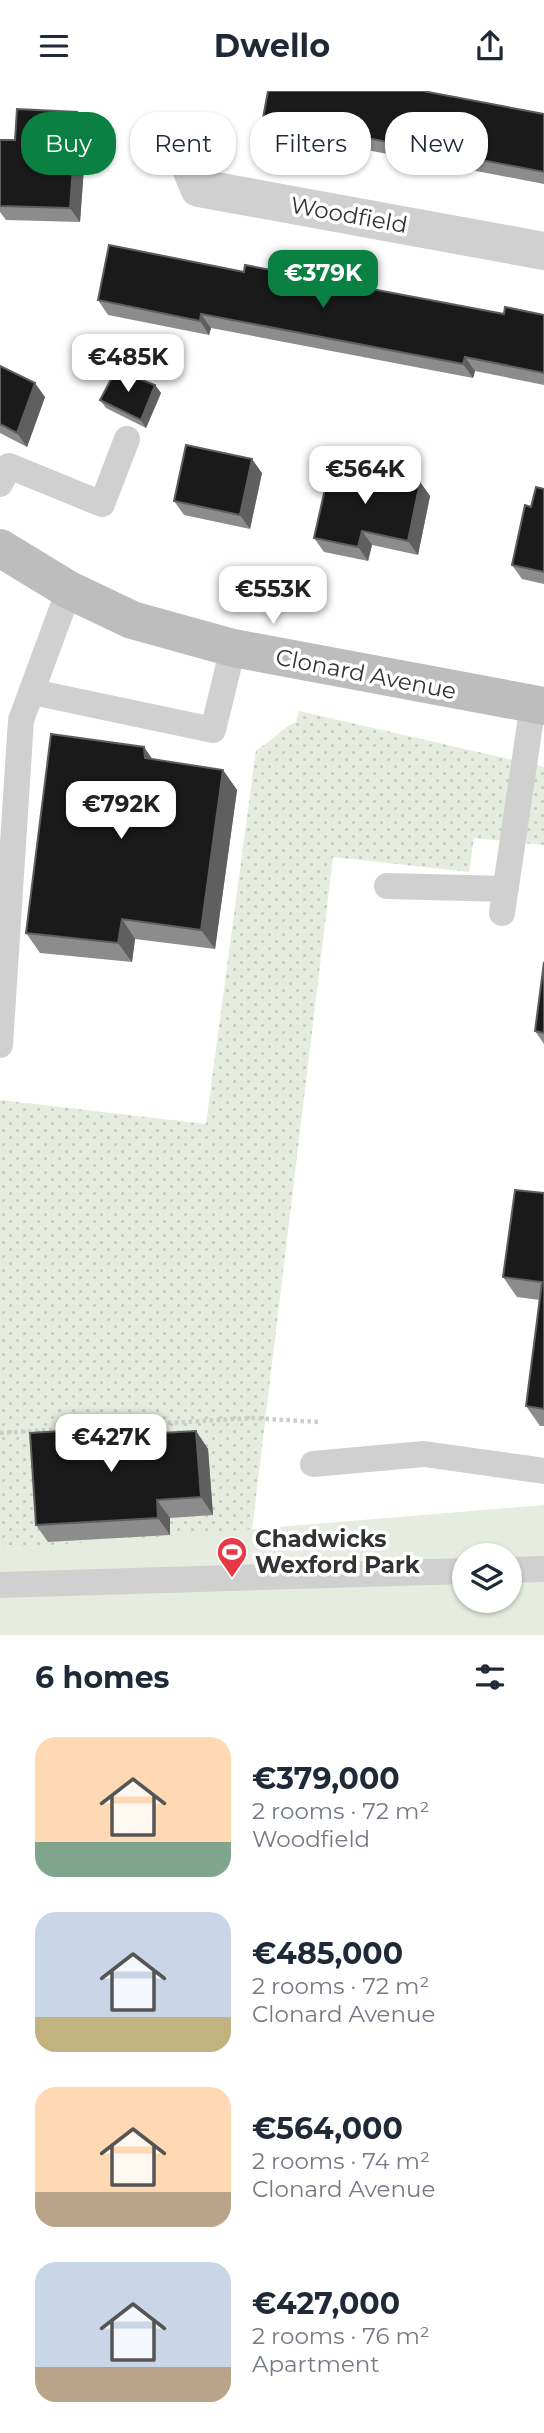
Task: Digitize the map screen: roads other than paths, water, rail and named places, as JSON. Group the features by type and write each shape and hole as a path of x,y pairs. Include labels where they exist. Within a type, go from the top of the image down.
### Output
{"street":[{"name":"Woodfield","path":"194,175 199,188 544,251"},
{"name":"Clonard Avenue","path":"0,548 69,590 132,620 233,649 539,705"}],"lane":[{"path":"0,484 9,466 102,504 127,439"},
{"path":"0,1045 21,720 69,590"},
{"path":"33,692 213,730 233,649"},
{"path":"387,886 504,901 539,705"},
{"path":"313,1464 424,1454 544,1471"},
{"path":"522,1570 544,1569"},
{"path":"0,1585 452,1571"}],"place":[{"name":"Chadwicks Wexford Park","path":"232,1579"}]}
